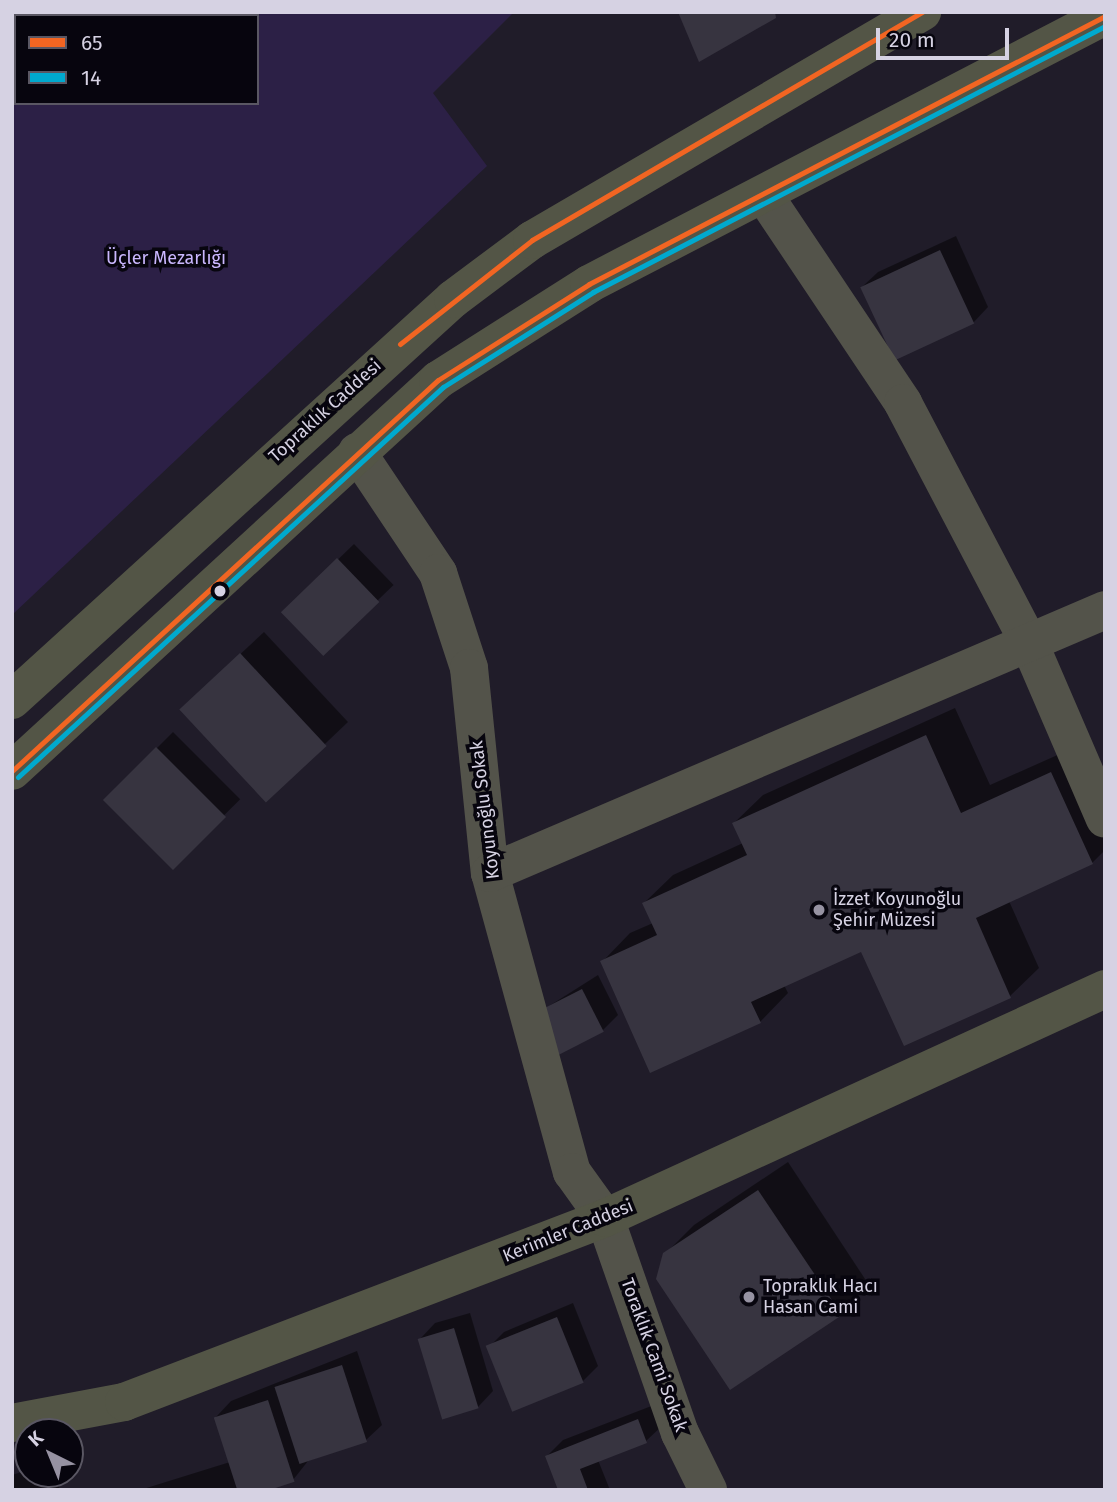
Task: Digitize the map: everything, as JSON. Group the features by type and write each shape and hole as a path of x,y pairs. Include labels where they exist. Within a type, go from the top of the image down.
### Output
{"main road":[{"name":"Topraklık Caddesi","path":"12,700 453,299 532,240 922,12"},
{"path":"12,771 356,452 438,380 518,327 764,195 1045,51 1105,16"},
{"path":"1045,51 1105,38"},
{"name":"Kerimler Caddesi","path":"12,1423 124,1402 605,1219 1105,989"}],"street":[{"path":"764,195 903,403 1030,645 1105,819"},
{"name":"Koyunoğlu Sokak","path":"356,452 438,573 470,668 490,873 572,1172 605,1219"},
{"path":"490,873 1030,645 1105,610"},
{"name":"Toraklık Cami Sokak","path":"605,1219 681,1433 708,1490"}],"green space":[{"name":"Üçler Mezarlığı","path":"12,12 514,12 433,93 487,166 12,615"}],"building":[{"path":"678,12 775,12 776,18 699,62"},
{"path":"940,250 974,323 894,361 860,287"},
{"path":"337,558 379,602 323,656 281,612"},
{"path":"240,653 327,746 266,802 179,710"},
{"name":"İzzet Koyunoğlu Şehir Müzesi","path":"926,735 961,813 1051,772 1093,864 976,918 1011,998 904,1046 861,952 751,1002 761,1023 650,1073 600,961 657,935 642,903 747,855 732,823"},
{"path":"156,747 226,817 173,870 103,800"},
{"path":"582,989 604,1032 557,1055 536,1013"},
{"name":"Topraklık Hacı Hasan Cami","path":"758,1190 842,1315 730,1390 656,1279 663,1253"},
{"path":"557,1317 584,1383 512,1412 486,1346"},
{"path":"454,1328 479,1408 442,1419 418,1339"},
{"path":"342,1365 367,1442 300,1464 274,1387"},
{"path":"268,1400 295,1482 269,1490 237,1490 214,1418"},
{"path":"638,1419 647,1443 580,1469 588,1490 558,1490 545,1456"}],"transit line":[{"name":"65","path":"400,344 532,240 922,12"},
{"name":"65","path":"12,771 438,380 589,284 1105,16"},
{"name":"14","path":"18,777 443,387 593,292 1105,26"}],"place":[{"name":"İzzet Koyunoğlu Şehir Müzesi","path":"819,910"},
{"name":"Topraklık Hacı Hasan Cami","path":"749,1297"}]}
